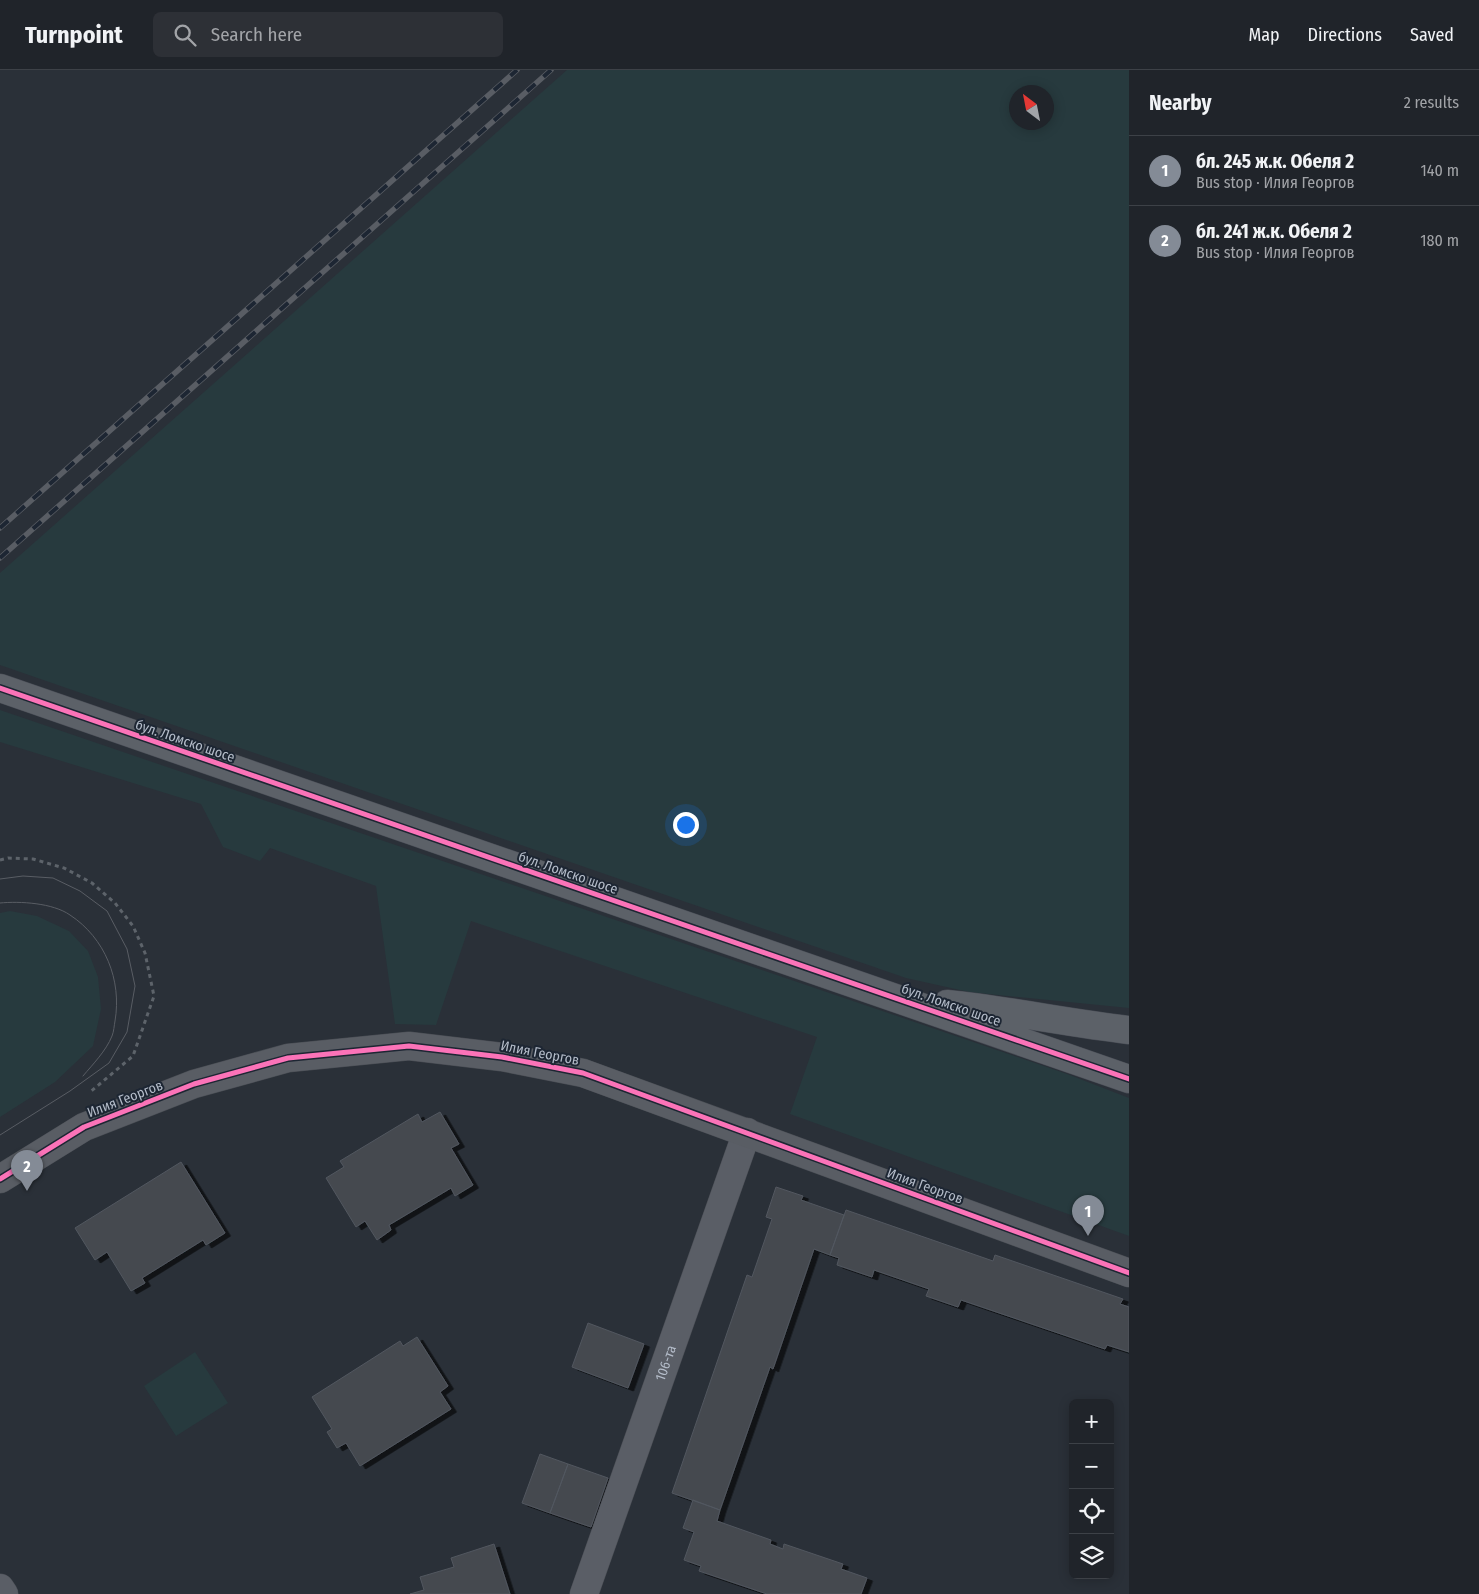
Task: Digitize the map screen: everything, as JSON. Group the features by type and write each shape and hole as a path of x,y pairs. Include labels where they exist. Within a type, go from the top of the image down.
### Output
{"main road":[{"name":"бул. Ломско шосе","path":"0,688 1129,1079"},
{"name":"бул. Ломско шосе","path":"901,1000 985,1008 1129,1030"}],"street":[{"name":"Илия Георгов","path":"0,1179 84,1127 194,1084 288,1058 409,1046 502,1057 583,1073 1129,1273"},
{"name":"106-та","path":"584,1594 747,1132"},
{"path":"0,1588 4,1594"}],"path":[{"path":"0,860 8,858 33,859 64,868 92,883 115,903 132,926 145,953 154,996 133,1056 85,1095"}],"green space":[{"path":"567,70 1129,70 1129,1008 969,992 906,978 0,665 0,573"},
{"path":"0,710 1067,1074 1129,1098 1129,1236 790,1114 817,1037 471,921 436,1025 395,1024 376,886 270,848 260,861 223,847 201,804 0,742"},
{"path":"10,911 37,916 69,931 88,951 98,977 101,1009 93,1046 55,1082 0,1117 0,913"},
{"path":"195,1352 228,1403 176,1436 144,1386"}],"building":[{"path":"440,1112 459,1144 451,1148 473,1185 455,1196 451,1188 389,1225 391,1230 377,1240 365,1221 356,1227 326,1178 344,1167 340,1161 418,1114 422,1122"},
{"path":"181,1162 225,1233 206,1245 203,1240 142,1278 145,1283 131,1291 107,1252 95,1260 75,1228"},
{"path":"776,1187 803,1196 801,1200 844,1215 830,1255 814,1249 773,1369 770,1367 720,1510 672,1493 747,1275 752,1277 772,1219 766,1217"},
{"path":"846,1210 993,1261 995,1255 1123,1299 1120,1304 1129,1307 1129,1352 1107,1345 1105,1349 961,1300 958,1307 926,1296 929,1289 874,1270 872,1277 837,1265 839,1258 830,1255"},
{"path":"588,1323 644,1344 628,1388 572,1367"},
{"path":"417,1337 448,1386 440,1392 451,1409 360,1466 346,1443 337,1448 327,1432 332,1429 312,1397 400,1341 403,1346"},
{"path":"540,1454 568,1464 550,1513 522,1503"},
{"path":"568,1464 608,1478 591,1527 550,1513"},
{"path":"693,1500 720,1510 717,1521 771,1540 770,1544 783,1549 784,1544 843,1564 841,1569 867,1578 861,1594 767,1594 699,1571 701,1566 684,1560 694,1532 683,1528"},
{"path":"494,1544 510,1594 410,1594 424,1590 420,1577 454,1567 451,1558"}],"tram line":[{"path":"0,879 23,876 53,878 80,891 107,911 127,949 135,986 127,1032 109,1063 70,1091 0,1135"},
{"path":"0,903 17,902 46,905 63,911 82,924 93,936 108,961 116,990 117,1006 113,1032 103,1052 83,1076"}],"railway":[{"path":"0,528 517,70"},
{"path":"0,558 551,70"}],"cycle path":[{"path":"0,688 1129,1079"},
{"path":"0,1179 84,1127 194,1084 288,1058 409,1046 502,1057 583,1073 1129,1273"}],"place":[{"name":"бл. 241 ж.к. Обеля 2","path":"27,1191"},
{"name":"бл. 245 ж.к. Обеля 2","path":"1088,1236"}]}
